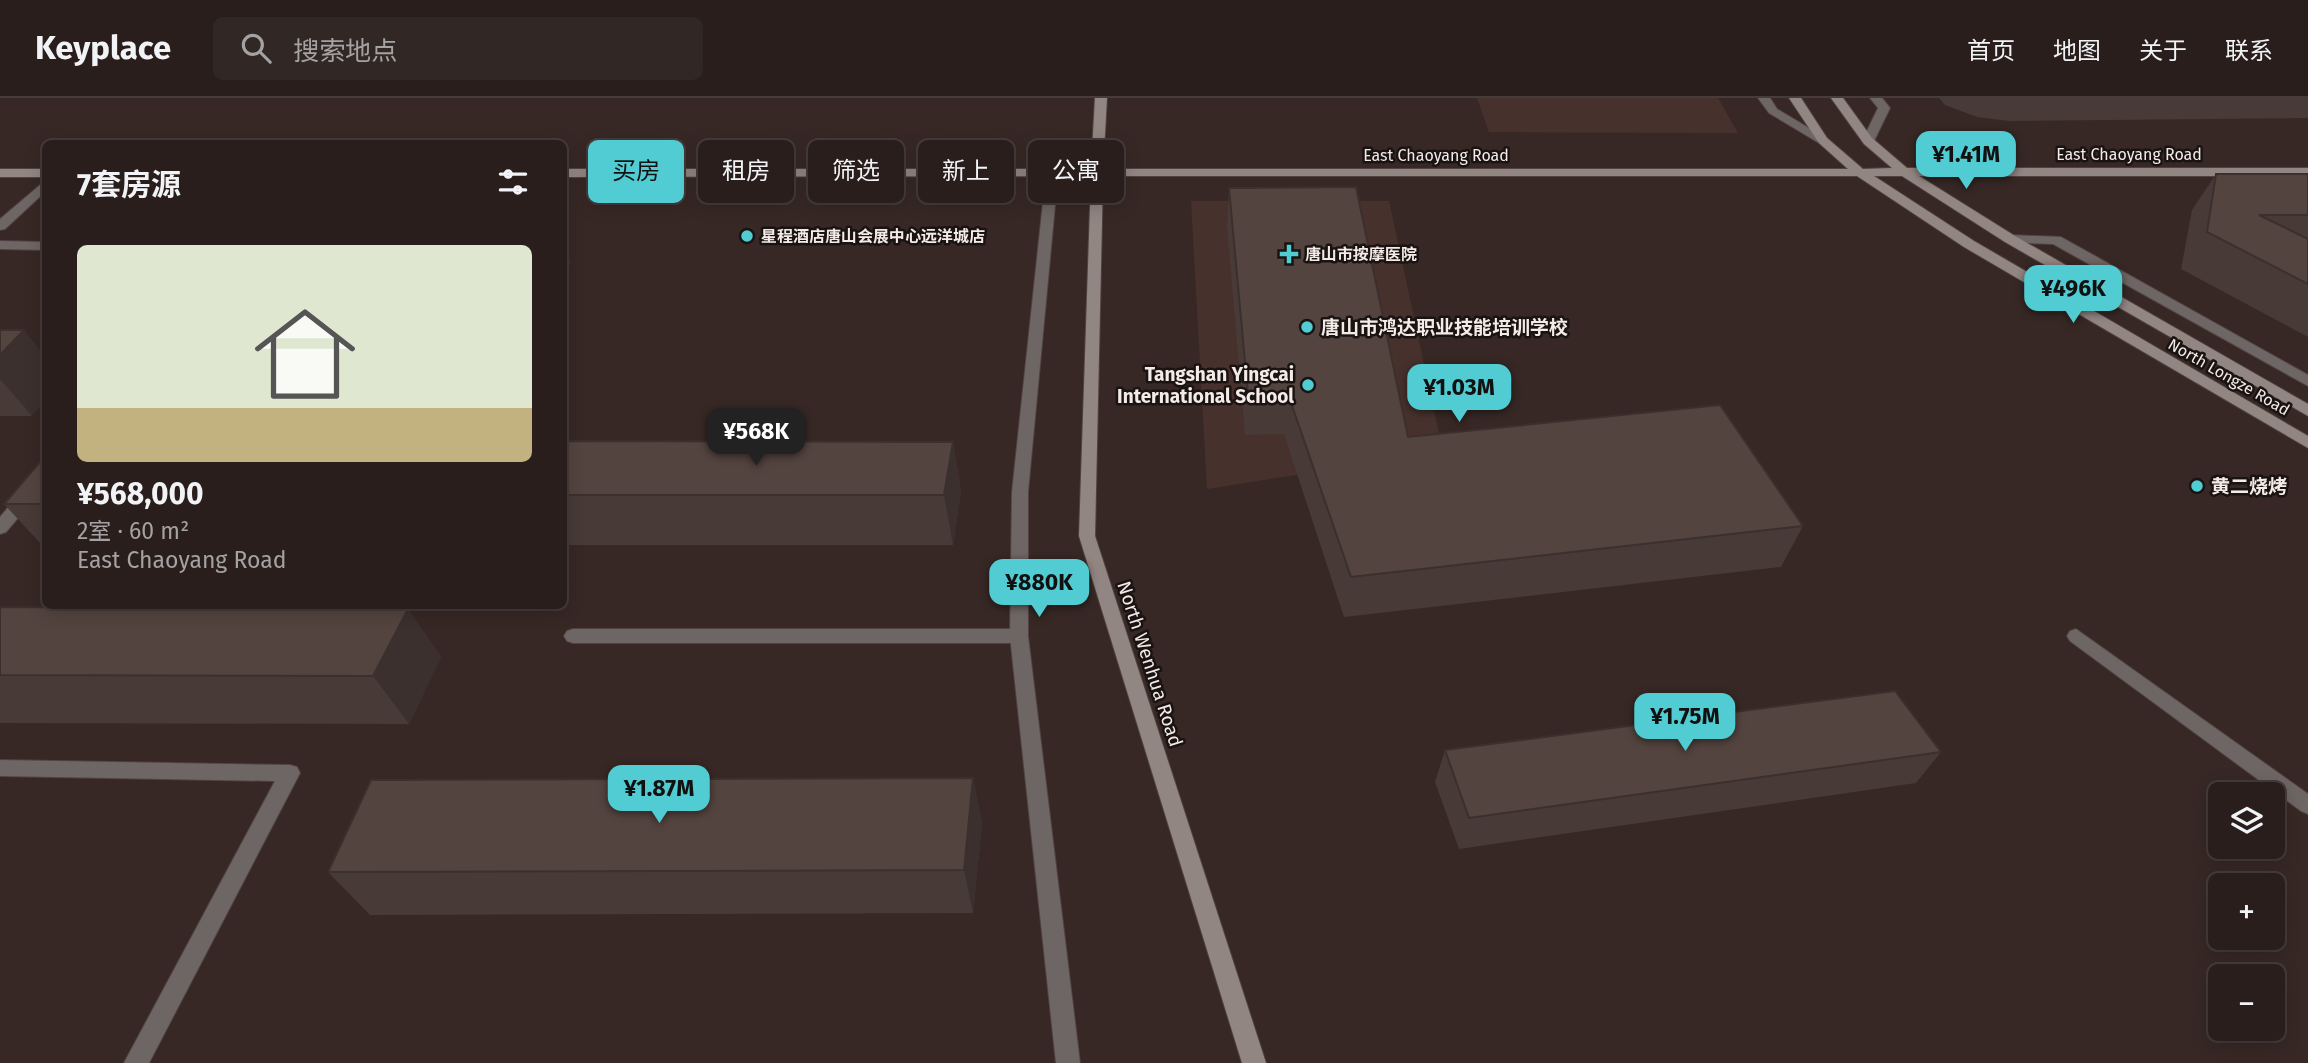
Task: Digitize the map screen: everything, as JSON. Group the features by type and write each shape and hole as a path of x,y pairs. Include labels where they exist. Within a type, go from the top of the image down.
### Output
{"main road":[{"name":"North Wenhua Road","path":"1099,140 1101,98"},
{"name":"North Longze Road","path":"1795,98 1823,140 1861,173 1969,244 2308,443"},
{"name":"North Longze Road","path":"1837,98 1868,141 1904,172 2010,239 2308,411"},
{"name":"East Chaoyang Road","path":"1124,173 2308,172"},
{"path":"0,173 42,173"},
{"name":"East Chaoyang Road","path":"567,173 1028,174"},
{"name":"North Wenhua Road","path":"1096,203 1087,536 1254,1063"}],"street":[{"path":"1764,98 1773,111 1823,140"},
{"path":"1868,141 1884,108 1876,98"},
{"path":"0,226 42,188"},
{"path":"1049,203 1020,492 1019,636 1068,1063"},
{"path":"2010,239 2056,240 2308,381"},
{"path":"0,245 42,246"},
{"path":"0,528 42,479"},
{"path":"573,636 1019,636"},
{"path":"2076,636 2308,806"},
{"path":"0,768 290,772 136,1063"}],"shaded area":[{"path":"1477,98 1718,98 1738,133 1489,132"},
{"name":"唐山市鸿达职业技能培训学校","path":"1191,201 1389,201 1443,452 1207,489"}],"building":[{"path":"2216,174 2308,174 2308,215 2259,215 2308,239 2308,284 2207,232"},
{"path":"1356,187 1408,437 1720,405 1803,526 1351,577 1288,394 1248,394 1229,188"},
{"path":"0,330 24,330 0,355"},
{"path":"567,441 953,442 944,495 567,495"},
{"path":"42,460 42,504 4,504"},
{"path":"0,607 408,609 373,676 0,675"},
{"path":"1895,691 1941,752 1469,818 1445,750"},
{"path":"973,778 964,870 328,872 371,780"}],"place":[{"name":"星程酒店唐山会展中心远洋城店","path":"747,236"},
{"name":"唐山市按摩医院","path":"1289,254"},
{"name":"唐山市鸿达职业技能培训学校","path":"1307,327"},
{"name":"Tangshan Yingcai International School","path":"1308,385"},
{"name":"黄二烧烤","path":"2197,486"}]}
